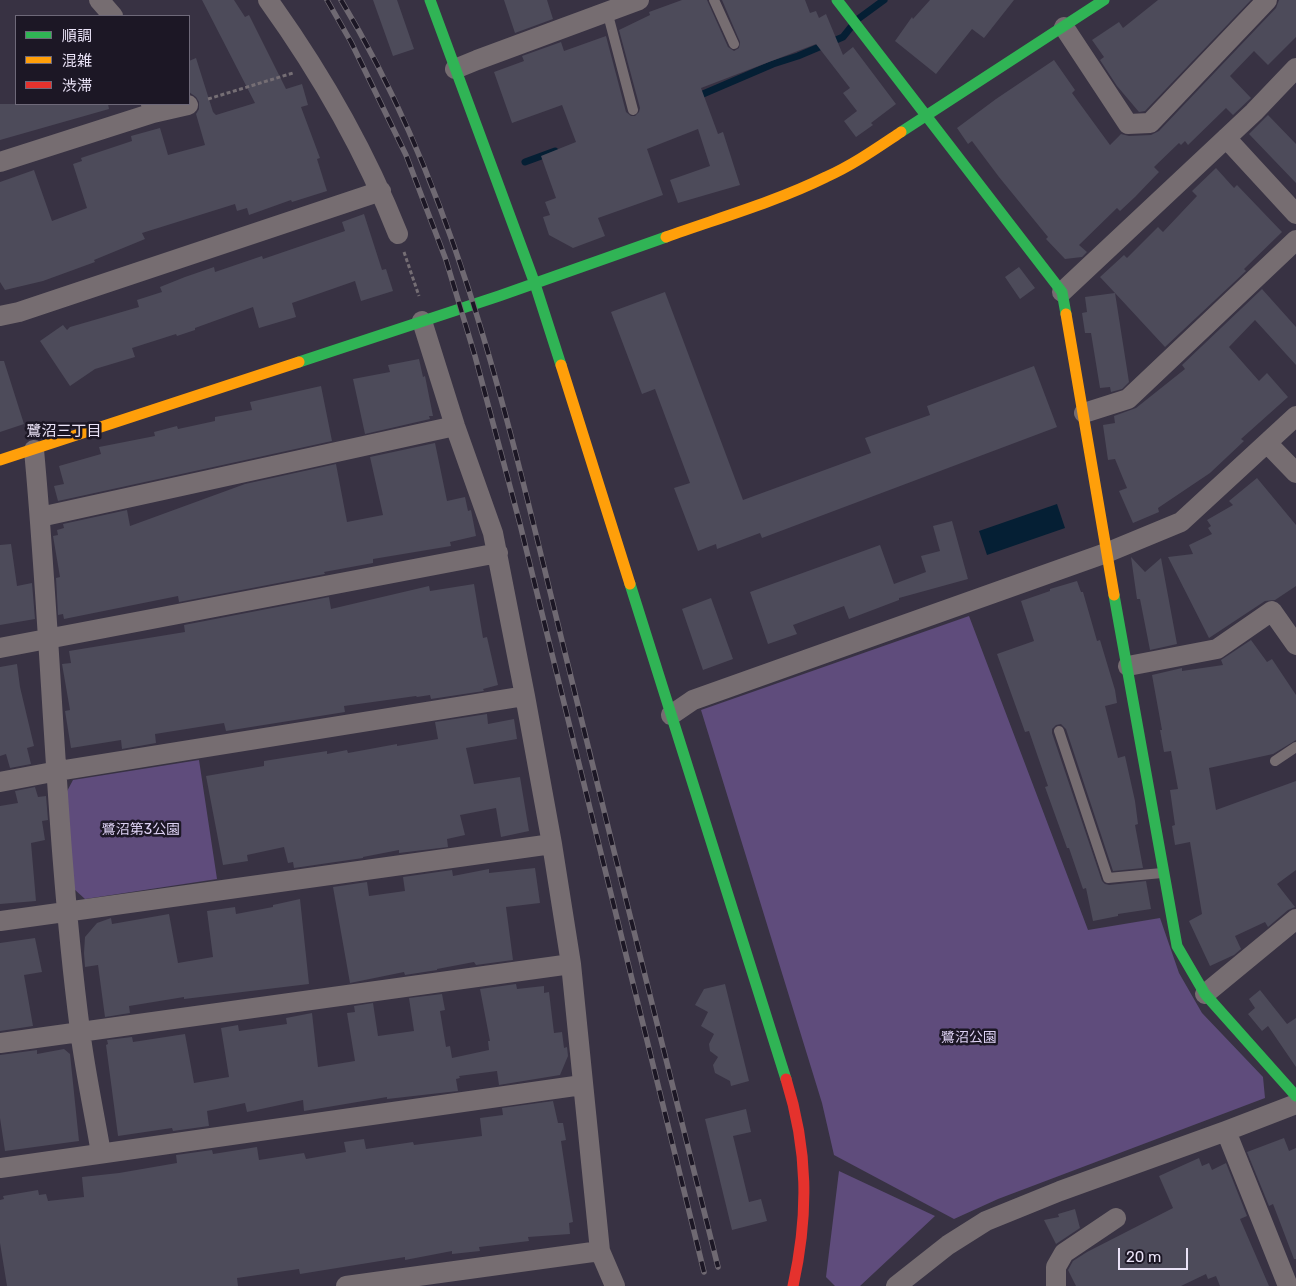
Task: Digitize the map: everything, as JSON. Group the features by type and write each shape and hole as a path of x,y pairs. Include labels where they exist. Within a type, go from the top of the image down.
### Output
{"street":[{"path":"99,0 112,15"},
{"path":"268,0 305,68 381,192 398,234"},
{"path":"430,0 535,284 794,1105 802,1142 806,1180 805,1226 793,1286"},
{"path":"456,69 639,0"},
{"path":"837,0 1062,292 1084,413 1106,553 1128,666 1177,946 1205,994 1296,1096"},
{"path":"0,460 34,450 422,312 535,284 794,192 827,177 866,155 1104,0"},
{"path":"1064,27 1128,124 1150,123 1267,0"},
{"path":"1062,292 1226,138 1296,68"},
{"path":"0,162 152,108 179,105"},
{"path":"1226,138 1296,214"},
{"path":"0,316 19,312 381,192"},
{"path":"1084,413 1128,400 1296,240"},
{"path":"422,312 456,426 493,533 498,553 552,844 571,964 600,1251 615,1286"},
{"path":"670,715 694,700 1106,553 1181,522 1296,416"},
{"path":"40,517 456,426"},
{"path":"1267,443 1296,473"},
{"path":"34,450 67,912 80,1032 101,1153"},
{"path":"0,648 498,553"},
{"path":"1128,666 1217,649 1272,611 1296,645"},
{"path":"0,782 525,696"},
{"path":"0,921 552,844"},
{"path":"1205,994 1296,919"},
{"path":"0,1043 571,964"},
{"path":"0,1168 582,1085"},
{"path":"896,1286 948,1245 986,1221 1060,1191 1296,1104"},
{"path":"1226,1131 1288,1286"},
{"path":"1056,1286 1056,1267 1064,1253 1116,1218"},
{"path":"346,1286 600,1251"}],"lane":[{"path":"714,0 734,44"},
{"path":"607,11 633,110"},
{"path":"1059,731 1108,878 1164,873"},
{"path":"1275,761 1296,747"}],"path":[{"path":"190,103 305,68"},
{"path":"398,234 422,312"}],"green space":[{"name":"鷺沼公園","path":"969,616 1088,930 1160,918 1179,973 1202,1013 1263,1077 1265,1098 998,1199 954,1219 834,1155 822,1103 701,710"},
{"name":"鷺沼第3公園","path":"199,760 217,879 85,899 74,889 65,795 73,780"},
{"path":"839,1171 935,1216 860,1286 835,1286 826,1277"}],"water":[{"path":"1057,504 1065,528 987,555 979,531"}],"building":[{"path":"202,0 234,0 245,17 249,15 286,89 302,84 308,105 301,107 320,158 317,159 327,191 292,202 291,200 249,215 247,208 237,211 235,204 142,233 145,239 94,260 95,262 43,281 5,290 0,282 0,182 34,170 52,221 87,208 73,164 82,161 81,158 132,141 131,136 160,128 168,155 205,145 196,114 199,109 199,102 190,93 190,61 196,58 213,112 216,115 255,103"},
{"path":"373,0 397,0 414,49 393,56"},
{"path":"504,0 547,0 553,19 515,33"},
{"path":"682,0 707,0 728,47 734,51 739,48 740,42 722,0 805,0 810,13 816,11 819,18 826,14 843,55 853,47 896,104 871,123 873,125 856,137 844,121 857,111 843,93 850,88 816,44 701,88 718,134 723,132 740,185 678,203 670,180 710,166 698,129 647,149 663,195 598,218 605,236 573,248 549,235 543,217 550,215 545,202 556,198 541,156 576,142 562,105 512,123 494,72 524,61 522,56 561,42 564,51 606,36 626,112 631,116 635,116 640,108 619,30 650,15 649,12"},
{"path":"930,0 1014,0 984,38 972,29 936,74 895,41 912,17 913,19"},
{"path":"1158,0 1251,0 1145,111 1139,112 1117,86 1100,60 1104,57 1092,40 1119,22 1123,28"},
{"path":"1279,0 1296,0 1296,37 1268,65 1254,51 1230,76 1251,98 1233,115 1226,108 1188,145 1185,141 1181,145 1179,143 1154,167 1159,172 1135,197 1120,211 1117,208 1079,245 1087,252 1082,257 1065,259 1046,239 1048,237 972,141 968,144 957,128 1054,60 1075,90 1072,93 1110,145 1121,134 1129,136 1151,135 1159,131 1276,8"},
{"path":"0,104 108,105 109,109 0,140"},
{"path":"1268,115 1296,144 1296,183 1249,134"},
{"path":"1216,168 1234,188 1237,185 1282,232 1244,269 1246,271 1165,347 1100,277 1124,255 1127,258 1158,227 1163,232 1197,196 1192,191"},
{"path":"364,214 382,270 386,269 393,291 361,301 355,281 292,303 296,317 259,328 253,307 195,328 195,330 132,348 135,357 95,369 70,386 40,341 63,325 67,330 70,327 139,307 137,300 162,292 160,287 185,277 214,267 215,272 262,256 263,259 345,231 342,222"},
{"path":"1019,267 1035,288 1020,299 1005,277"},
{"path":"1262,289 1296,327 1296,365 1255,320 1229,347 1259,381 1267,373 1288,397 1241,439 1244,441 1210,473 1158,508 1159,512 1133,523 1119,491 1127,488 1115,459 1108,460 1103,425 1115,423 1114,416 1136,408 1185,369 1182,365"},
{"path":"665,292 743,500 871,453 865,438 930,415 927,406 1034,366 1057,427 762,538 760,533 717,549 716,544 698,551 674,488 690,483 655,389 642,394 611,312"},
{"path":"1115,293 1129,382 1122,389 1111,392 1110,387 1100,388 1091,333 1085,333 1082,313 1087,312 1085,297"},
{"path":"419,359 423,377 425,376 433,416 429,416 430,419 365,434 353,379 390,372 388,365"},
{"path":"0,361 4,361 24,424 0,432"},
{"path":"321,386 332,441 58,501 54,486 64,484 59,466 101,454 99,447 155,436 154,432 177,426 178,429 215,421 215,417 252,410 250,402"},
{"path":"435,443 447,501 465,497 468,511 471,510 476,536 450,542 451,546 373,559 373,563 324,572 325,574 179,602 178,596 64,619 63,614 58,615 56,578 60,577 53,536 58,535 57,530 64,528 63,524 127,510 130,526 245,484 336,464 347,522 383,515 370,457"},
{"path":"1257,478 1296,525 1296,586 1275,600 1265,601 1209,638 1168,557 1193,554 1189,545 1212,534 1208,528 1211,526 1207,520 1233,505 1229,501"},
{"path":"952,521 968,579 899,598 899,600 849,619 844,606 793,625 797,634 768,644 750,592 880,545 894,584 926,572 921,556 940,551 933,526"},
{"path":"11,544 17,586 32,583 35,619 0,625 0,545"},
{"path":"1131,557 1145,572 1161,558 1177,644 1150,650 1140,599 1137,599"},
{"path":"1077,581 1081,592 1083,592 1097,641 1100,640 1115,690 1117,703 1105,706 1118,758 1125,756 1135,801 1138,824 1135,825 1143,868 1113,871 1066,729 1061,724 1056,725 1052,729 1052,733 1102,881 1109,885 1146,881 1151,909 1118,914 1118,916 1093,921 1086,888 1083,889 1069,848 1067,848 1045,787 1048,786 1029,731 1025,732 997,654 1034,641 1021,601 1050,591 1050,589"},
{"path":"474,584 483,638 487,637 498,685 483,689 484,691 431,699 430,695 416,696 344,706 345,712 226,731 224,723 155,734 156,743 122,749 121,740 71,748 65,711 70,710 62,664 71,663 69,651 185,632 184,625 329,597 331,609 429,586 430,591"},
{"path":"711,598 733,659 703,670 682,609"},
{"path":"1251,640 1267,662 1272,659 1296,695 1296,740 1273,754 1209,768 1216,810 1296,781 1296,870 1277,884 1295,907 1288,910 1268,927 1265,922 1235,936 1241,949 1234,955 1210,966 1189,921 1202,914 1190,842 1175,845 1172,826 1175,825 1170,790 1178,789 1171,751 1164,752 1152,675 1182,668 1182,671 1223,665 1221,660"},
{"path":"17,664 20,687 34,746 27,748 31,764 10,768 6,754 0,756 0,667"},
{"path":"487,714 488,724 514,719 517,739 466,748 474,784 520,777 529,831 501,837 496,808 460,815 465,835 447,839 448,847 399,853 399,850 363,858 294,868 293,862 288,863 284,847 247,855 248,861 223,865 206,776 264,766 264,761 327,751 327,754 347,750 348,753 438,739 435,722"},
{"path":"35,787 38,797 46,796 48,820 42,821 45,840 31,843 36,901 0,904 0,806 18,803 15,791"},
{"path":"535,868 540,903 506,907 513,960 476,965 474,962 405,975 404,972 350,983 333,887 367,882 369,896 405,891 403,877 452,870 453,876 489,869 489,873"},
{"path":"300,899 309,984 184,999 184,997 129,1006 130,1013 105,1017 98,965 85,967 85,937 97,923 111,918 112,924 169,914 178,963 213,957 207,911 235,907 236,914 273,907 273,905"},
{"path":"35,938 42,972 24,975 33,1026 0,1031 0,943"},
{"path":"516,984 517,989 544,986 544,993 549,992 554,1033 562,1032 564,1048 567,1047 568,1056 560,1075 499,1085 497,1071 459,1076 460,1078 456,1079 458,1091 387,1099 387,1097 304,1111 303,1100 247,1112 245,1103 207,1111 209,1126 173,1131 172,1128 118,1136 106,1045 108,1044 107,1040 132,1037 133,1042 185,1034 194,1083 229,1077 221,1028 238,1025 239,1031 287,1024 286,1018 312,1013 318,1067 355,1061 347,1013 355,1012 354,1006 373,1003 378,1036 414,1031 409,998 442,994 445,1010 440,1011 446,1047 450,1046 452,1058 489,1050 488,1041 490,1041 480,989"},
{"path":"725,984 749,1081 731,1086 730,1081 715,1073 713,1065 718,1057 710,1051 709,1044 714,1034 701,1026 708,1012 695,1005 704,989"},
{"path":"1260,990 1287,1024 1296,1018 1296,1067 1268,1026 1262,1031 1248,1014 1255,1008 1249,999"},
{"path":"64,1049 70,1054 79,1141 5,1151 0,1118 0,1055 37,1050 37,1054"},
{"path":"553,1101 558,1123 563,1123 566,1140 561,1141 573,1222 569,1223 570,1234 528,1237 529,1241 479,1247 480,1251 452,1254 452,1251 405,1260 405,1257 300,1274 299,1269 237,1278 238,1286 7,1286 0,1243 0,1200 4,1199 3,1196 38,1190 39,1195 46,1194 48,1201 84,1197 82,1177 177,1163 176,1155 212,1150 213,1154 257,1147 259,1160 304,1153 306,1159 346,1152 344,1142 364,1139 366,1149 413,1142 414,1145 482,1136 480,1118 503,1115 502,1108"},
{"path":"746,1109 751,1132 733,1136 749,1202 761,1199 767,1221 732,1230 705,1119"},
{"path":"1284,1138 1289,1151 1296,1148 1296,1259 1294,1259 1273,1204 1269,1206 1247,1152"},
{"path":"1199,1158 1202,1166 1209,1163 1212,1170 1226,1163 1247,1216 1240,1219 1269,1286 1220,1286 1216,1276 1208,1279 1206,1274 1181,1286 1076,1286 1068,1270 1073,1261 1173,1208 1159,1176"},
{"path":"1075,1209 1080,1228 1056,1244 1044,1220 1059,1217 1058,1214"}],"waterway":[{"path":"858,19 884,0"},
{"path":"696,97 843,37 851,27"},
{"path":"525,162 555,151"}],"railway":[{"path":"327,0 351,42 406,155 446,260 475,356 520,524 704,1272"},
{"path":"341,0 383,76 419,154 450,235 502,401 718,1267"}],"traffic: fast":[{"path":"430,0 535,284 561,365"},
{"path":"837,0 1062,292 1066,314"},
{"path":"901,132 1104,0"},
{"path":"299,362 499,296 666,237"},
{"path":"630,584 786,1079"},
{"path":"1114,595 1177,946 1205,994 1296,1096"}],"traffic: slow":[{"path":"666,237 807,186 855,162 901,132"},
{"path":"1066,314 1114,595"},
{"path":"0,460 299,362"},
{"path":"561,365 630,584"}],"traffic: jam":[{"path":"786,1079 799,1131 804,1182 802,1233 793,1286"}],"district":[{"name":"鷺沼三丁目","path":"64,432"}]}
